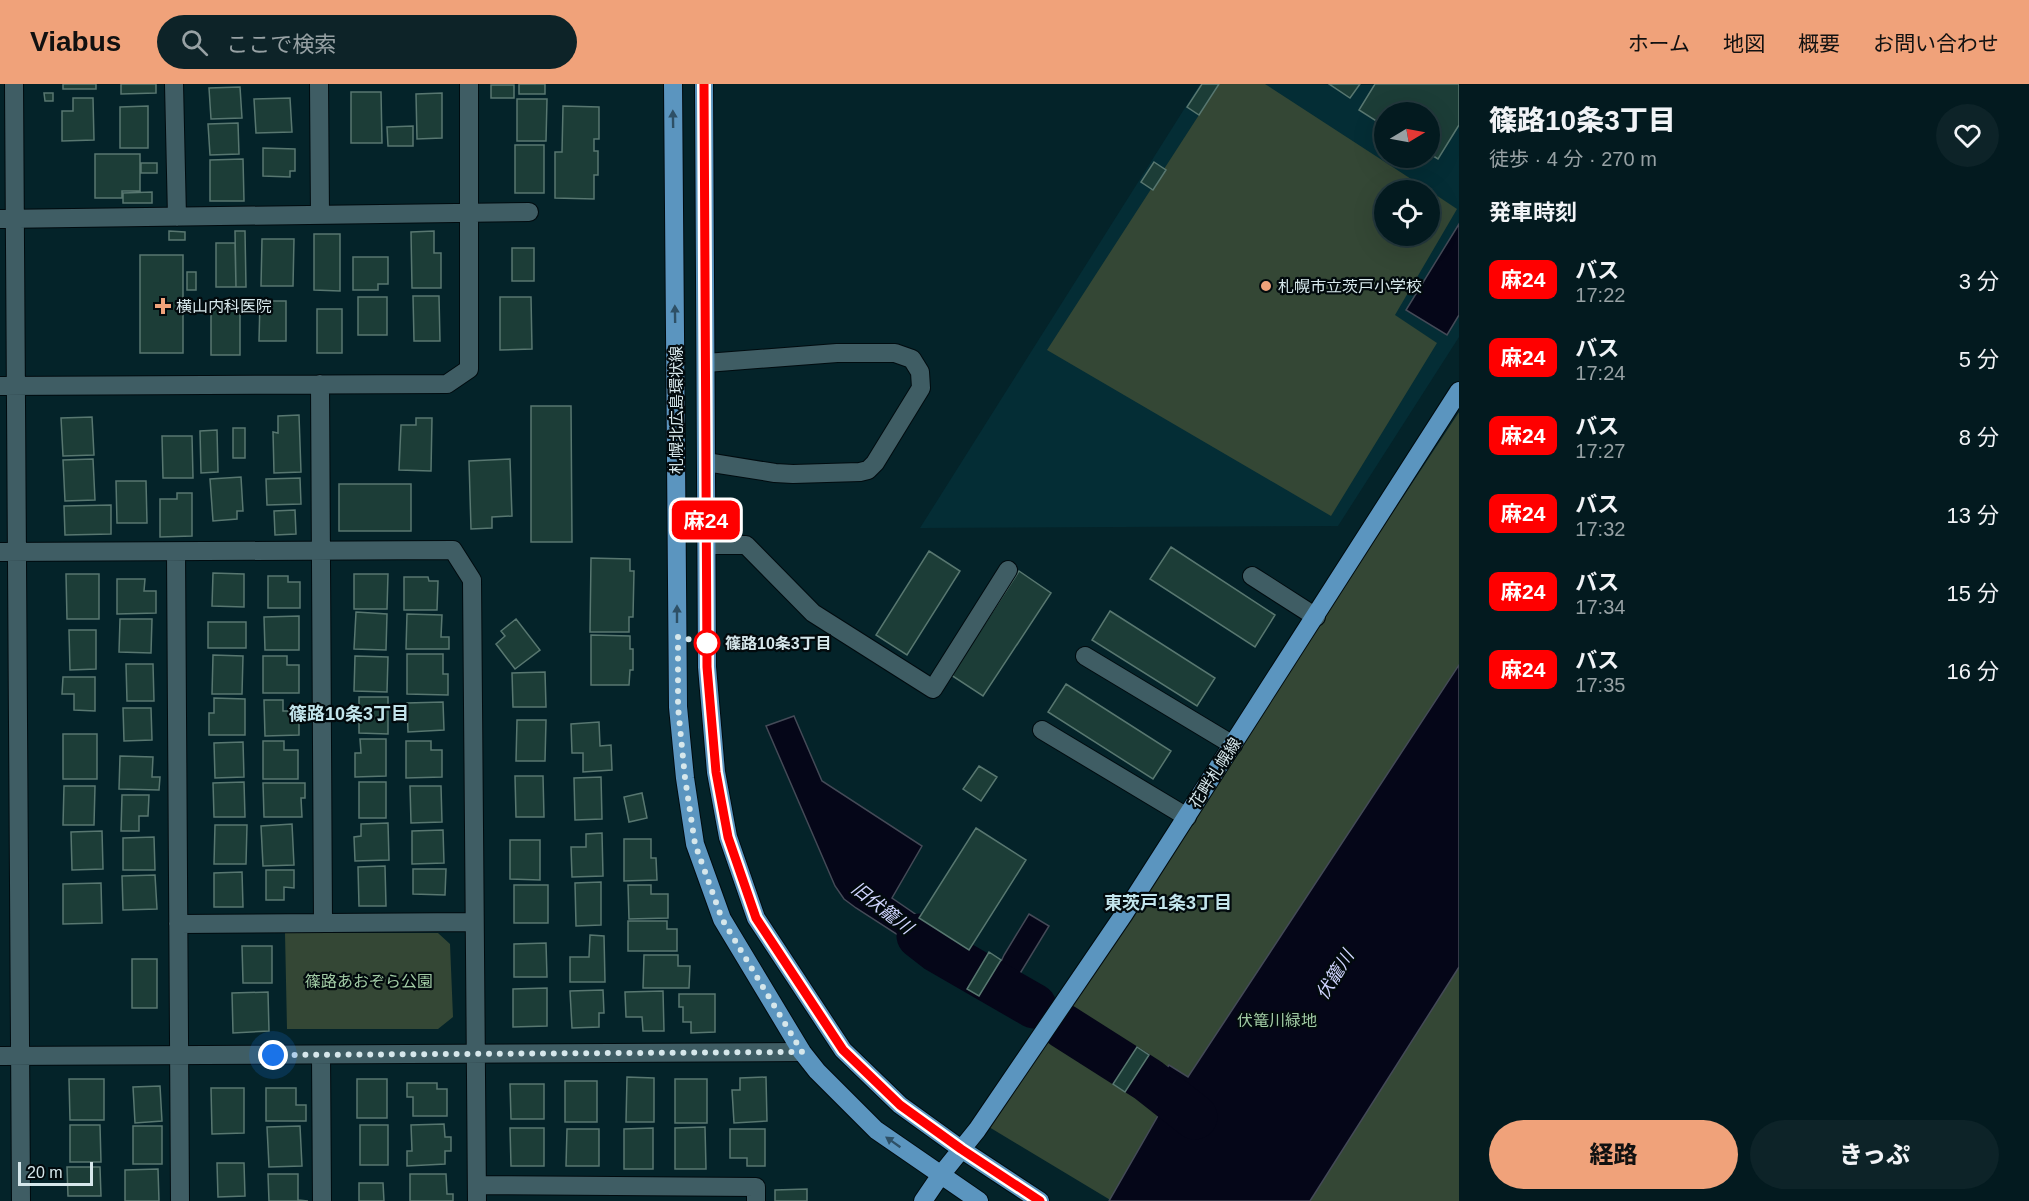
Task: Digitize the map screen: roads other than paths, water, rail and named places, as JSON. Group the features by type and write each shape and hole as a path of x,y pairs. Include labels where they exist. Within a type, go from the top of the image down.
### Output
{"main road":[{"name":"札幌北広島環状線","path":"673,84 678,707 695,844 722,919 802,1052 817,1071 876,1130 979,1201"},
{"name":"札幌北広島環状線","path":"704,84 707,667 716,772 728,837 756,918 843,1050 900,1105 1040,1201"},
{"name":"花畔札幌線","path":"923,1201 977,1130 1118,924 1459,391"}],"street":[{"path":"14,84 8,219 8,552 20,1056 21,1201"},
{"path":"174,84 177,217"},
{"path":"319,84 320,215"},
{"path":"8,386 447,384 469,369 469,84"},
{"path":"8,219 529,212"},
{"path":"706,363 837,353 895,352 912,359 917,365 921,381 918,395 875,464 868,470 848,473 793,474 706,462"},
{"path":"321,384 323,923"},
{"path":"707,545 746,544 813,613 933,689 1008,570"},
{"path":"8,552 453,550 472,580 477,1193 619,1193 756,1187 756,1201"},
{"path":"176,552 180,1201"},
{"path":"1252,576 1316,616"},
{"path":"1085,656 1233,745"},
{"path":"1042,730 1187,817"},
{"path":"178,924 474,922"},
{"path":"0,1056 802,1052"},
{"path":"321,1054 322,1201"}],"water":[{"path":"1459,224 1459,315 1447,335 1406,310"},
{"name":"伏籠川","path":"1459,665 1459,967 1310,1201 1109,1201 1159,1114 1144,1104 1149,1096 1141,1091 1156,1068 1164,1073 1169,1065 1188,1077"},
{"path":"794,716 822,781 922,846 892,898 978,957 966,979 856,908 844,899 835,886 766,726"},
{"path":"1029,914 1049,926 1016,980 1030,988 1017,1009 987,992 1004,955"},
{"path":"1071,1014 1114,1043 1101,1064 1059,1036"}],"waterway":[{"name":"旧伏籠川","path":"919,936 937,950 1034,1006"},
{"name":"旧伏籠川","path":"1063,1026 1148,1080 1195,1117"}],"place":[{"name":"札幌市立茨戸小学校","path":"1266,286"},
{"name":"横山内科医院","path":"163,306"},
{"name":"篠路10条3丁目","path":"707,643"}],"district":[{"name":"篠路10条3丁目","path":"349,714"},
{"name":"東茨戸1条3丁目","path":"1168,903"}],"park label":[{"name":"篠路あおぞら公園","path":"369,981"},
{"name":"伏篭川緑地","path":"1277,1020"}]}
